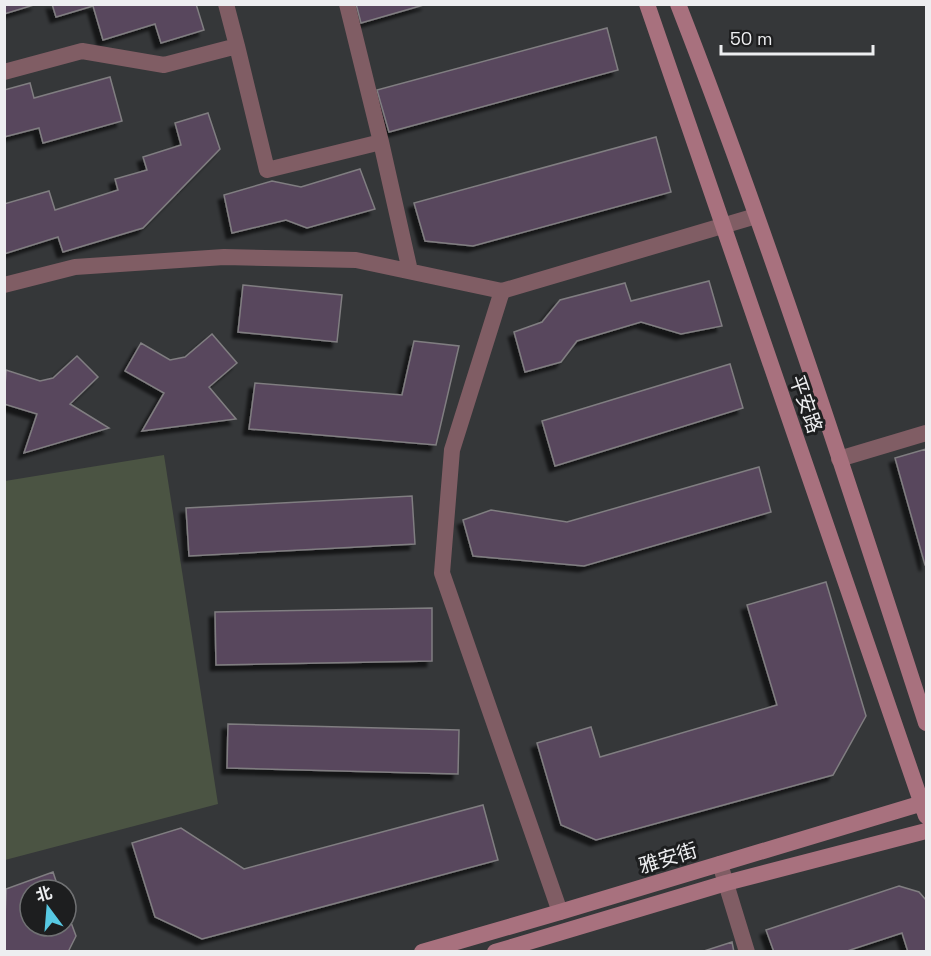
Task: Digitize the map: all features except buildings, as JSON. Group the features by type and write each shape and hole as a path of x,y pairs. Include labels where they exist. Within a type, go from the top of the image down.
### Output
{"main road":[{"name":"平安路","path":"647,4 925,807"},
{"name":"平安路","path":"678,4 756,216 927,723"},
{"name":"雅安街","path":"422,951 925,807"},
{"name":"雅安街","path":"495,951 726,883 927,831"}],"street":[{"path":"226,4 267,170 381,142"},
{"path":"347,4 410,271"},
{"path":"4,72 82,51 164,65 237,46"},
{"path":"4,285 75,267 224,257 356,260 502,291 756,216"},
{"path":"502,291 452,450 442,573 560,912"},
{"path":"839,459 927,433"},
{"path":"720,864 747,951"}],"green space":[{"path":"164,455 218,804 5,860 5,481"}]}
